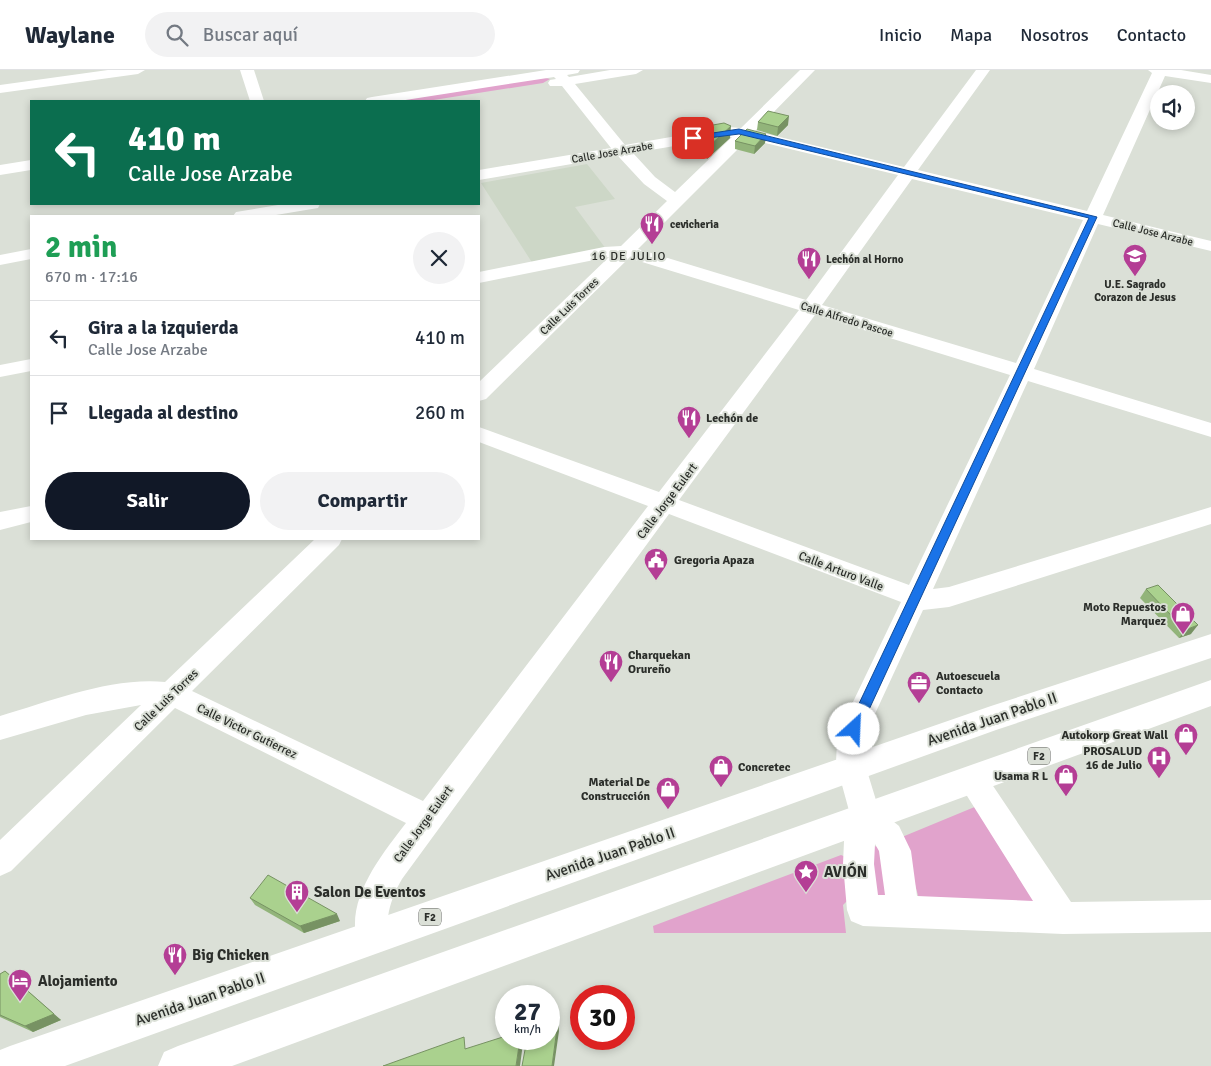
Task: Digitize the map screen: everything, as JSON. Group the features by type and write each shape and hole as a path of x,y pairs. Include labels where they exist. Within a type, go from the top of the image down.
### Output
{"highway":[{"name":"Avenida Juan Pablo II","path":"10,1066 991,718 1211,646"},
{"name":"F2","path":"178,1066 1211,693"}],"street":[{"path":"0,89 138,70"},
{"path":"248,70 257,100"},
{"path":"379,100 563,73 636,70"},
{"name":"Calle Luis Torres","path":"480,393 808,70"},
{"name":"Calle Jorge Eulert","path":"372,938 370,923 379,889 391,868 665,504 983,70"},
{"path":"903,910 895,852 888,836 866,818 850,769 850,748 854,729 1021,374 1158,70 1211,79"},
{"path":"443,100 563,73"},
{"path":"563,73 621,150 660,191 677,200"},
{"name":"Calle Jose Arzabe","path":"480,175 728,132 745,133 1211,246"},
{"path":"0,159 30,154"},
{"path":"0,170 30,165"},
{"path":"249,215 301,208"},
{"name":"Calle Alfredo Pascoe","path":"480,277 604,252 626,251 1021,374 1211,430"},
{"path":"0,260 30,254"},
{"path":"0,371 30,365"},
{"name":"Calle Arturo Valle","path":"480,434 914,599 922,600 949,597 1211,515"},
{"path":"0,521 30,514"},
{"name":"Calle Luis Torres","path":"0,861 329,540"},
{"name":"Calle Victor Gutierrez","path":"0,728 128,695 161,692 172,694 427,818"},
{"path":"972,780 1063,918"},
{"path":"866,818 857,849 863,910 903,910 1063,918 1211,916"}],"shaded area":[{"path":"541,77 550,79 543,83 433,100 390,100"},
{"path":"587,164 615,199 575,207 606,249 533,264 481,183"},
{"path":"977,806 1038,903 919,899 902,837"},
{"path":"874,846 885,848 893,898 875,895 867,852"},
{"path":"841,855 850,859 856,892 843,905 846,933 654,933 653,926"}],"building":[{"path":"768,111 789,116 778,127 758,122"},
{"path":"724,123 731,126 708,147 691,129"},
{"path":"747,129 766,134 755,146 735,141"},
{"path":"1158,585 1198,625 1185,630 1146,589"},
{"name":"Salon De Eventos","path":"268,875 337,914 300,926 250,898"},
{"name":"Alojamiento","path":"5,971 54,1014 25,1026 0,1015 0,974"},
{"path":"464,1037 465,1049 495,1039 495,1050 518,1050 516,1066 383,1066"},
{"path":"525,1050 554,1050 552,1066 522,1066"}],"place":[{"name":"cevicheria","path":"652,245"},
{"name":"U.E. Sagrado Corazon de Jesus","path":"1135,277"},
{"name":"Lechón al Horno","path":"809,280"},
{"name":"Lechón de","path":"689,439"},
{"name":"Gregoria Apaza","path":"656,581"},
{"name":"Moto Repuestos Marquez","path":"1183,635"},
{"name":"Charquekan Orureño","path":"611,683"},
{"name":"Autoescuela Contacto","path":"919,704"},
{"name":"Autokorp Great Wall","path":"1186,756"},
{"name":"PROSALUD 16 de Julio","path":"1159,779"},
{"name":"Concretec","path":"721,788"},
{"name":"Usama R L","path":"1066,797"},
{"name":"Material De Construcción","path":"668,810"},
{"name":"AVIÓN","path":"806,893"},
{"name":"Salon De Eventos","path":"297,913"},
{"name":"Big Chicken","path":"175,976"},
{"name":"Alojamiento","path":"20,1002"}],"district":[{"name":"16 DE JULIO","path":"629,256"}],"route":[{"path":"693,138 734,131 1093,217 854,729"}]}
